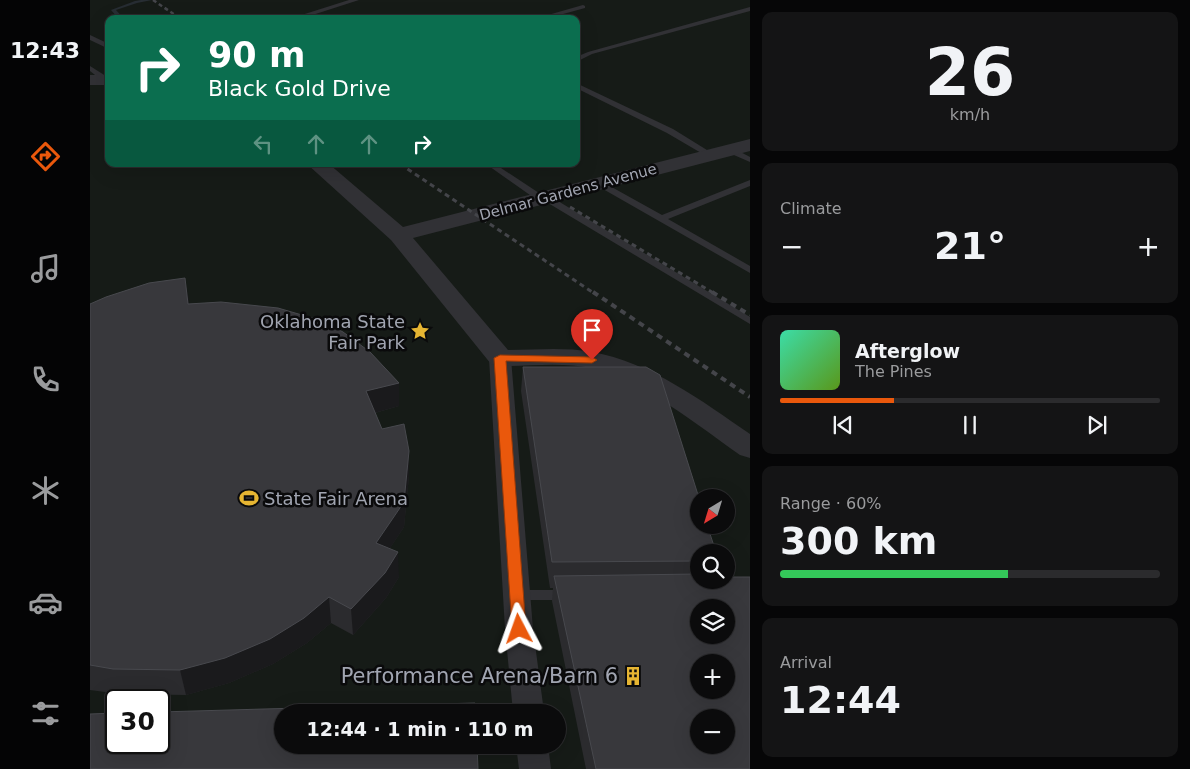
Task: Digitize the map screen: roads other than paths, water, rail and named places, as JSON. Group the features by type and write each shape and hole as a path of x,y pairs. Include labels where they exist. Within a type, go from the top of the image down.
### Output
{"street":[{"name":"Delmar Gardens Avenue","path":"408,237 542,198 730,150"},
{"path":"321,167 408,237 500,358 516,596 528,704"},
{"path":"500,358 592,360 603,363 650,384 750,448"},
{"path":"533,754 535,769"}],"lane":[{"path":"305,15 356,0"},
{"path":"552,15 583,7"},
{"path":"580,58 590,52 750,9"},
{"path":"90,37 105,42"},
{"path":"90,68 102,80"},
{"path":"580,86 670,131 730,150 750,160"},
{"path":"495,167 542,198 750,322"},
{"path":"599,183 750,270"},
{"path":"661,219 750,183"},
{"path":"516,596 584,594"}],"waterway":[{"path":"118,15 113,10 136,2 150,0"}],"railway":[{"path":"153,0 175,15"},
{"path":"404,167 595,294"},
{"path":"570,207 715,294"},
{"path":"593,292 750,397"},
{"path":"712,292 750,315"}],"place":[{"name":"Oklahoma State Fair Park","path":"420,331"},
{"name":"State Fair Arena","path":"249,498"},
{"name":"Performance Arena/Barn 6","path":"633,676"}]}
